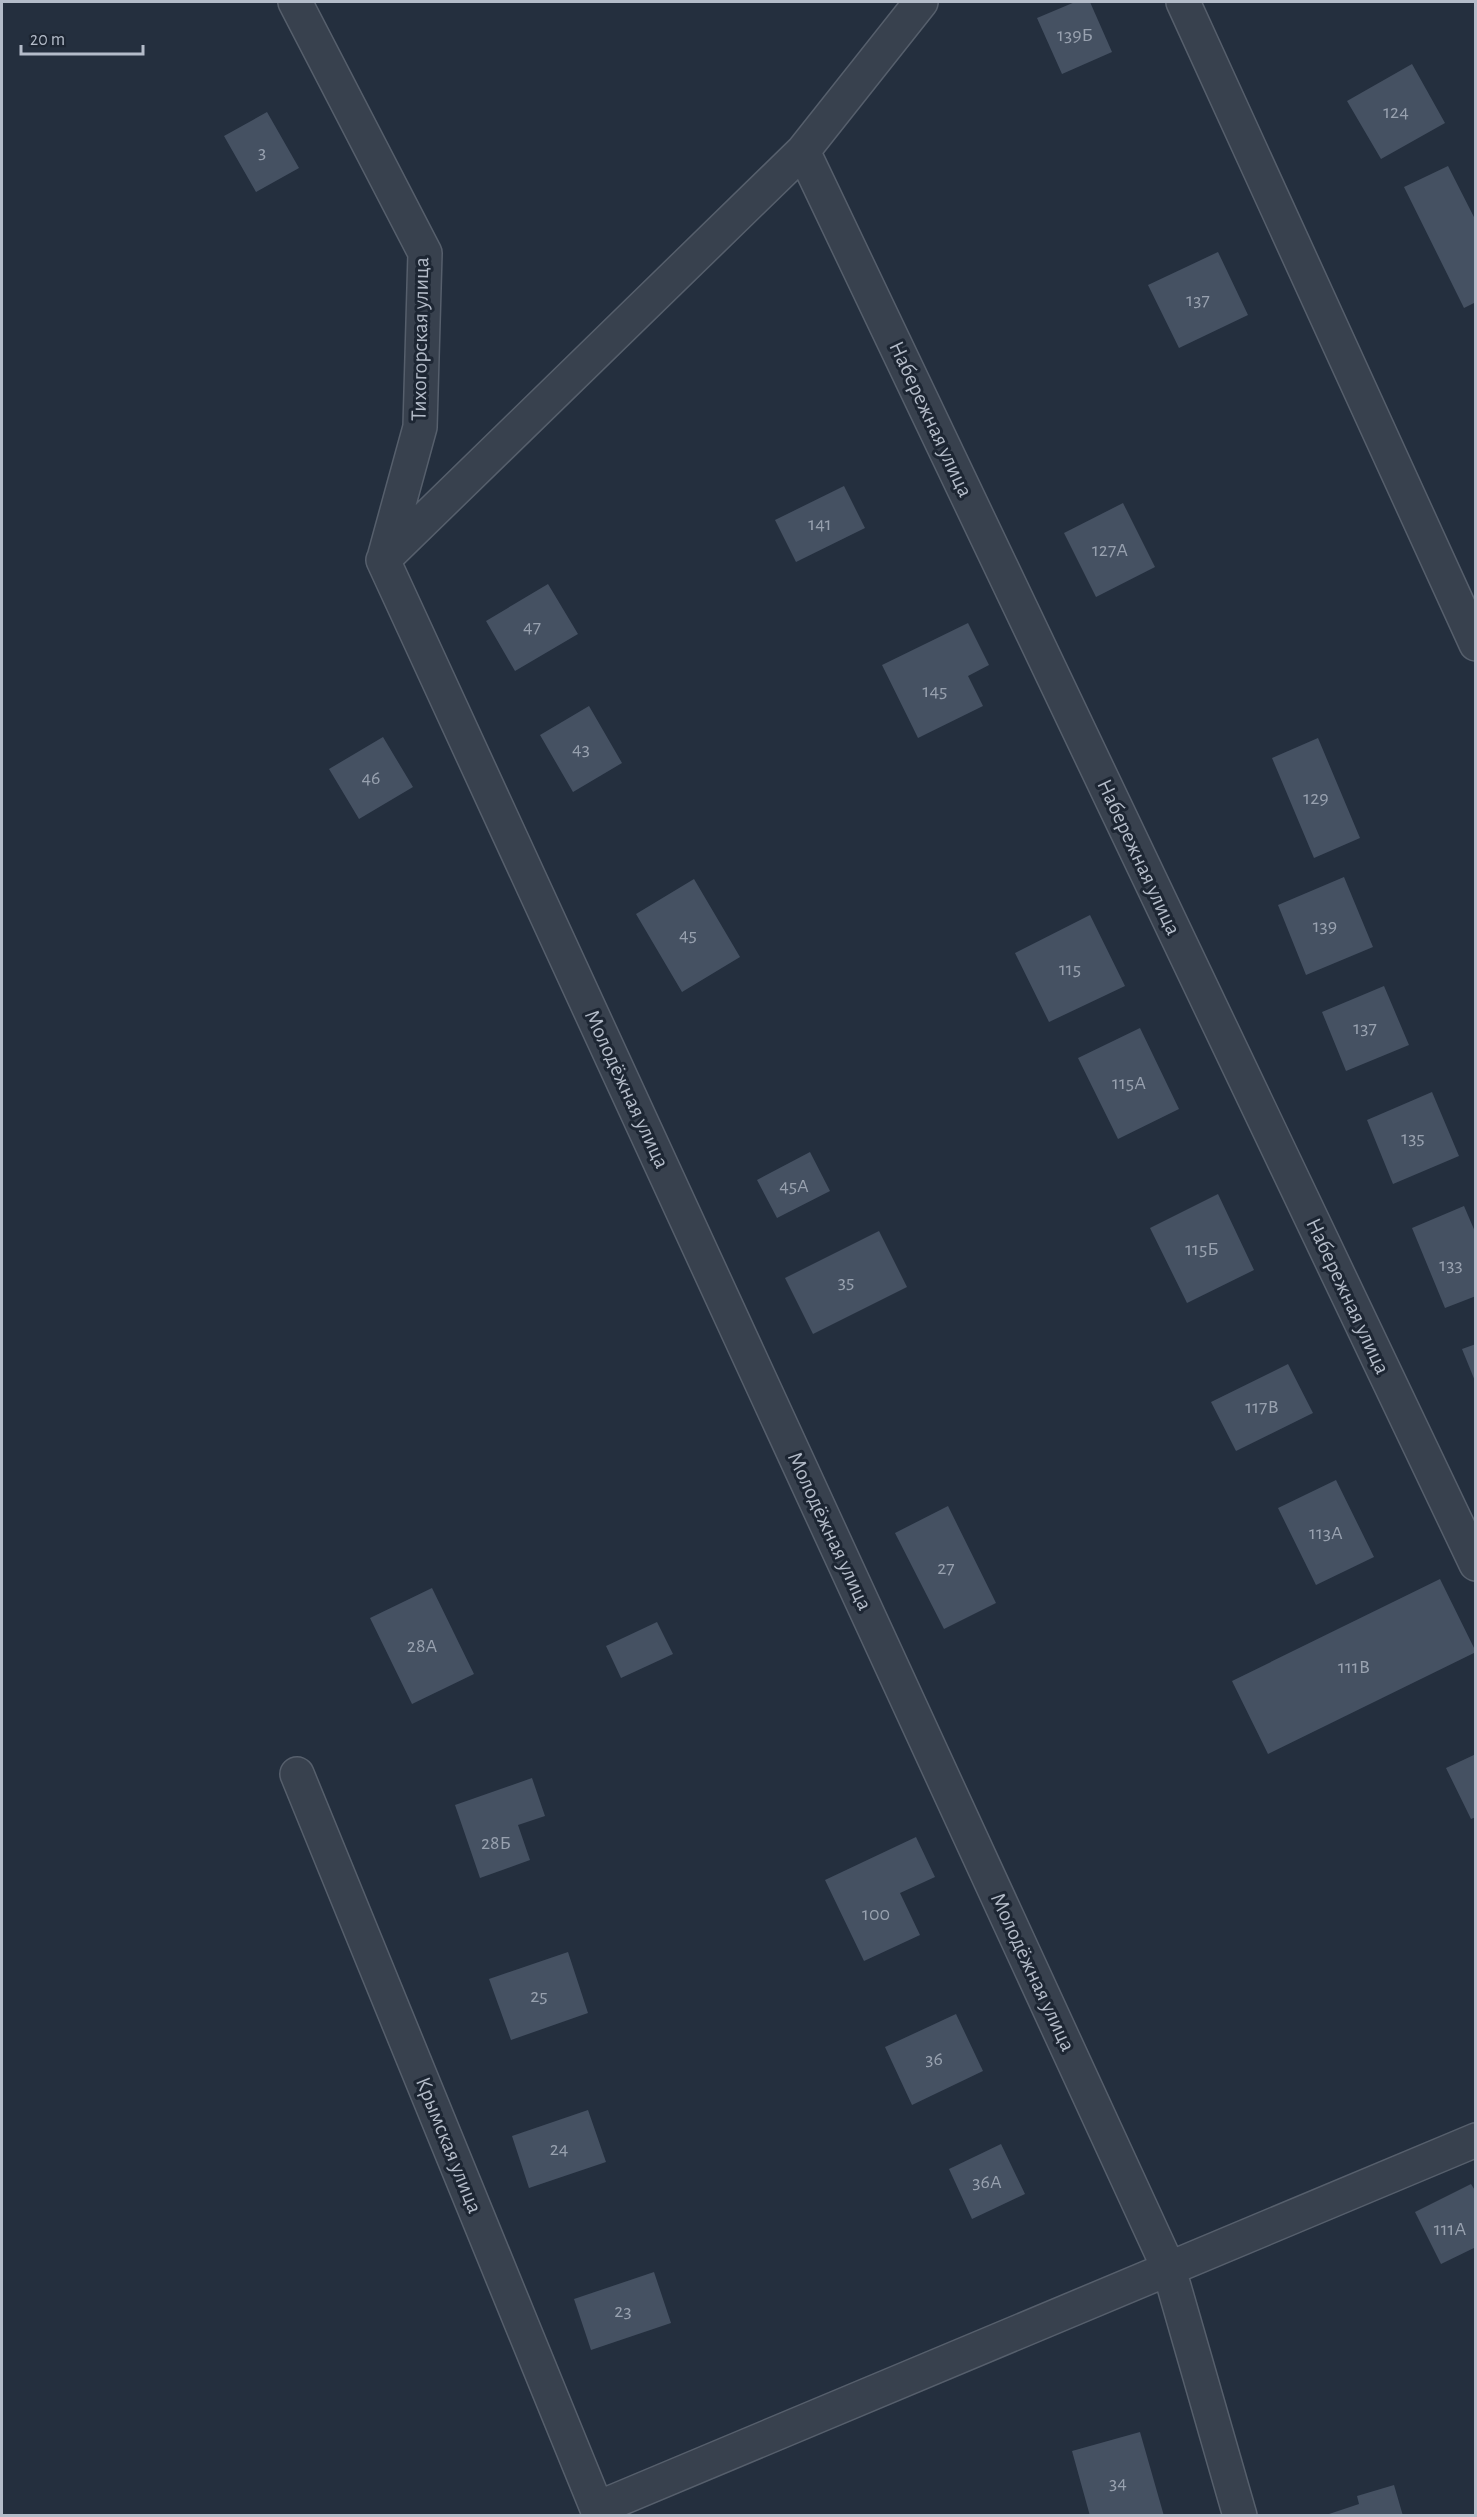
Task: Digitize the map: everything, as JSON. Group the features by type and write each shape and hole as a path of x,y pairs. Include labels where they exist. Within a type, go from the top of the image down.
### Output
{"street":[{"name":"Тихогорская улица","path":"295,2 426,253 420,427 383,560"},
{"path":"383,560 803,151 921,2"},
{"path":"1183,2 1476,644"},
{"name":"Набережная улица","path":"803,151 1476,1564"},
{"name":"Молодёжная улица","path":"383,560 1169,2269 1240,2516"},
{"name":"Крымская улица","path":"297,1774 599,2512"},
{"path":"599,2512 1476,2140"}],"building":[{"path":"1075,2 1090,2 1112,52 1062,74 1037,18"},
{"path":"1412,64 1445,123 1381,159 1347,101"},
{"path":"267,112 299,168 256,192 224,136"},
{"path":"1448,166 1476,221 1476,302 1464,308 1404,187"},
{"path":"1218,252 1248,315 1179,348 1148,285"},
{"path":"844,486 865,528 796,562 775,520"},
{"path":"1123,503 1155,567 1096,597 1064,533"},
{"path":"548,584 578,634 515,671 486,621"},
{"path":"968,623 989,665 968,676 983,706 918,738 882,665"},
{"path":"589,706 622,763 573,792 540,735"},
{"path":"383,737 413,787 359,819 329,769"},
{"path":"1318,738 1360,838 1314,858 1272,758"},
{"path":"1344,877 1373,947 1306,975 1278,905"},
{"path":"694,879 740,957 682,992 636,914"},
{"path":"1090,915 1125,986 1049,1022 1015,953"},
{"path":"1384,986 1409,1045 1346,1071 1322,1012"},
{"path":"1140,1028 1179,1109 1118,1139 1078,1058"},
{"path":"1432,1092 1459,1156 1393,1184 1367,1120"},
{"path":"810,1152 830,1191 777,1218 757,1180"},
{"path":"1218,1194 1254,1270 1187,1303 1150,1228"},
{"path":"1464,1206 1476,1234 1476,1296 1445,1308 1412,1228"},
{"path":"879,1231 907,1287 813,1334 785,1278"},
{"path":"1476,1344 1476,1381 1475,1381 1462,1349"},
{"path":"1288,1364 1313,1413 1236,1451 1211,1402"},
{"path":"1336,1480 1374,1557 1316,1585 1278,1508"},
{"path":"948,1506 996,1603 944,1629 895,1533"},
{"path":"1440,1579 1476,1652 1268,1754 1232,1681"},
{"path":"432,1588 474,1674 412,1704 370,1618"},
{"path":"657,1622 673,1654 621,1678 606,1646"},
{"path":"1476,1754 1476,1817 1471,1819 1446,1768"},
{"path":"532,1778 545,1816 518,1825 530,1860 480,1878 455,1805"},
{"path":"916,1837 935,1877 900,1893 920,1935 864,1961 825,1880"},
{"path":"568,1952 588,2013 511,2040 489,1979"},
{"path":"956,2014 983,2071 912,2105 885,2047"},
{"path":"588,2110 606,2162 529,2188 512,2136"},
{"path":"1001,2144 1025,2194 972,2219 949,2169"},
{"path":"1471,2184 1476,2192 1476,2247 1441,2264 1415,2212"},
{"path":"654,2272 671,2323 591,2350 574,2299"},
{"path":"1140,2432 1164,2516 1090,2516 1072,2451"},
{"path":"1394,2485 1403,2516 1323,2516 1359,2504 1357,2496"}]}
